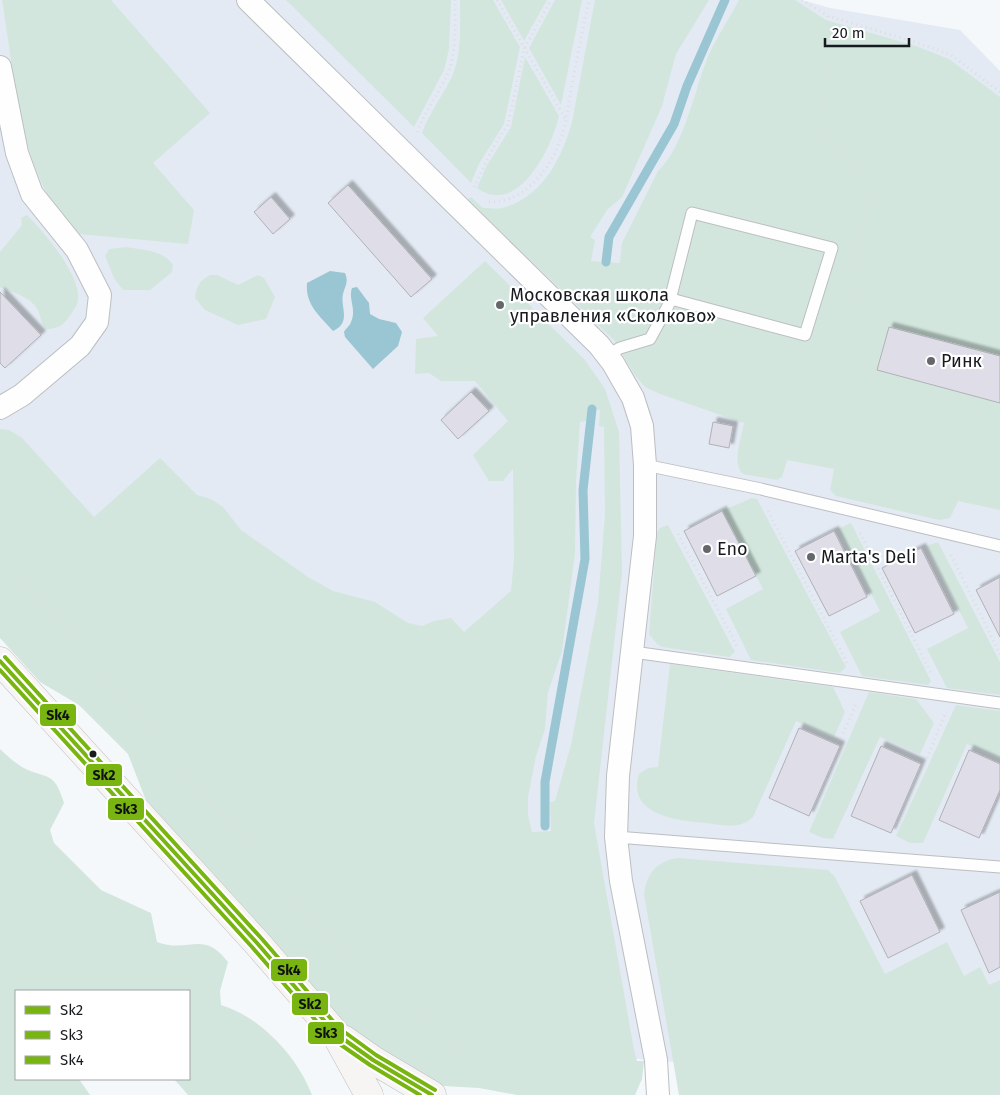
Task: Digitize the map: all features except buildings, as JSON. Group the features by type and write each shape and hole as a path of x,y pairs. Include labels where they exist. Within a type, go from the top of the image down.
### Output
{"street":[{"path":"248,0 607,355 633,398 642,426 645,465 645,536 618,776 616,837 621,881 656,1060 658,1095"},
{"path":"0,67 16,153 32,194 77,250 100,295 97,322 80,346 22,395 0,408"},
{"path":"0,661 257,943 335,1033 369,1095"},
{"path":"335,1033 373,1060 432,1095"}],"lane":[{"path":"607,355 620,348 650,339 671,299 692,213 832,248 805,335 671,299"},
{"path":"645,465 761,489 1000,546"},
{"path":"633,652 1000,703"},
{"path":"616,837 1000,867"}],"path":[{"path":"415,137 423,117 448,72 453,50 455,0"},
{"path":"497,0 566,121"},
{"path":"471,192 491,151 508,125 524,49 551,0"},
{"path":"484,202 502,202 520,194 539,177 552,159 566,121 589,0"},
{"path":"802,0 828,16 951,55 1000,92"},
{"path":"828,16 830,47 823,107 828,134 870,194 846,294 886,307"},
{"path":"768,510 861,684 841,738"},
{"path":"858,530 947,696 927,758"},
{"path":"678,534 748,668"},
{"path":"949,550 1000,654"},
{"path":"0,553 42,598 163,747 314,919 428,1023 430,1031 474,1072"},
{"path":"184,825 212,802"}],"shaded area":[{"name":"Московская школа управления «Сколково»","path":"0,0 802,0 830,8 960,30 1000,71 1000,1069 674,1062 637,1059 627,1051 630,1029 0,539"}],"green space":[{"path":"2,0 111,0 210,113 153,163 194,210 188,244 79,234 57,209 49,198 36,171 22,123"},
{"path":"286,0 451,0 449,49 444,70 414,127"},
{"path":"460,0 493,0 520,47 504,124 479,164 471,183 422,133 456,65 460,38"},
{"path":"501,0 547,0 524,41"},
{"path":"555,0 582,0 561,105 529,48"},
{"path":"595,0 709,0 676,54 662,106 622,197 607,210 590,237 595,240 591,261 620,263 622,243 658,171 667,161 681,135 709,54 739,0 795,0 826,20 916,46 949,59 1000,97 1000,510 958,501 950,518 939,520 836,496 830,490 834,469 787,460 782,477 777,480 743,474 738,464 738,457 744,423 645,387 634,374 614,340 467,200 471,197 483,208 503,208 531,194 549,174 563,149 572,122"},
{"path":"525,57 559,116 549,145 531,175 519,187 506,194 492,195 477,188 486,167 511,127"},
{"path":"27,215 61,256 75,282 78,294 77,305 69,318 55,328 46,329 42,324 38,310 29,300 0,287 0,252 22,225 21,218"},
{"path":"126,247 164,256 173,265 172,272 150,290 123,290 114,278 105,256 109,249"},
{"path":"485,261 585,360 605,389 619,432 622,573 594,823 634,1050 637,1061 644,1061 642,1079 635,1095 517,1095 479,1088 443,1086 413,1077 377,1054 315,998 187,850 145,798 128,754 79,705 40,682 0,638 0,429 9,430 22,438 94,517 160,458 197,495 211,499 223,507 241,530 308,577 333,591 375,602 408,623 422,626 434,621 451,618 464,632 511,591 514,559 513,469 503,481 489,481 473,455 508,421 475,381 441,381 429,373 415,374 416,339 438,336 423,318","holes":["588,409 600,410 599,426 604,427 605,515 598,603 571,745 555,801 550,802 551,831 532,832 528,815 528,797 536,756 545,729 548,692 562,651 575,553 576,481 580,422 586,421"]},
{"path":"210,275 217,275 238,285 258,275 264,278 275,297 266,319 238,325 205,310 195,298 201,282"},
{"path":"752,498 757,499 846,667 840,673 751,660 726,609 763,589 722,511"},
{"path":"851,523 931,681 928,685 862,676 840,632 880,611 838,529"},
{"path":"668,525 735,652 729,657 662,647 649,634 657,532 660,528"},
{"path":"938,542 1000,662 1000,695 947,688 927,649 968,628 926,546"},
{"path":"670,664 833,687 845,712 834,737 796,721 753,817 748,821 737,825 724,825 669,817 647,807 640,799 637,788 639,774 648,768 658,767"},
{"path":"869,692 916,699 934,723 920,754 880,737 833,839 823,838 809,832"},
{"path":"956,705 1000,711 1000,758 967,744 923,843 910,843 896,836"},
{"path":"0,749 22,767 53,780 64,803 50,830 54,843 101,890 151,913 157,942 178,946 203,944 219,952 228,962 220,991 221,1005 250,1019 276,1040 298,1067 312,1095 188,1095 175,1080 190,1080 190,990 15,990 15,1080 80,1080 90,1095 0,1095"},
{"path":"678,858 828,870 835,877 885,974 947,942 964,976 980,967 989,985 1000,980 1000,1095 679,1095 644,894 645,887 654,869 664,862"}],"water":[{"path":"330,271 345,273 347,279 342,299 344,319 339,327 333,331 314,310 307,291 307,283"},
{"path":"357,287 369,303 370,314 379,319 396,323 402,332 398,346 373,369 345,337 344,332 353,318 351,292 352,288"}],"waterway":[{"path":"606,262 609,237 674,124 687,86 725,0"},
{"path":"545,826 545,782 585,559 583,490 592,409"}],"transit line":[{"name":"Sk4","path":"5,657 262,939 339,1028 376,1055 435,1090"},
{"name":"Sk2","path":"0,661 257,943 335,1033 373,1060 432,1095"},
{"name":"Sk3","path":"0,670 252,947 331,1038 370,1065 420,1095"}],"place":[{"name":"Московская школа управления «Сколково»","path":"500,305"},
{"name":"Ринк","path":"931,361"},
{"name":"Eno","path":"707,549"},
{"name":"Marta's Deli","path":"811,557"}]}
